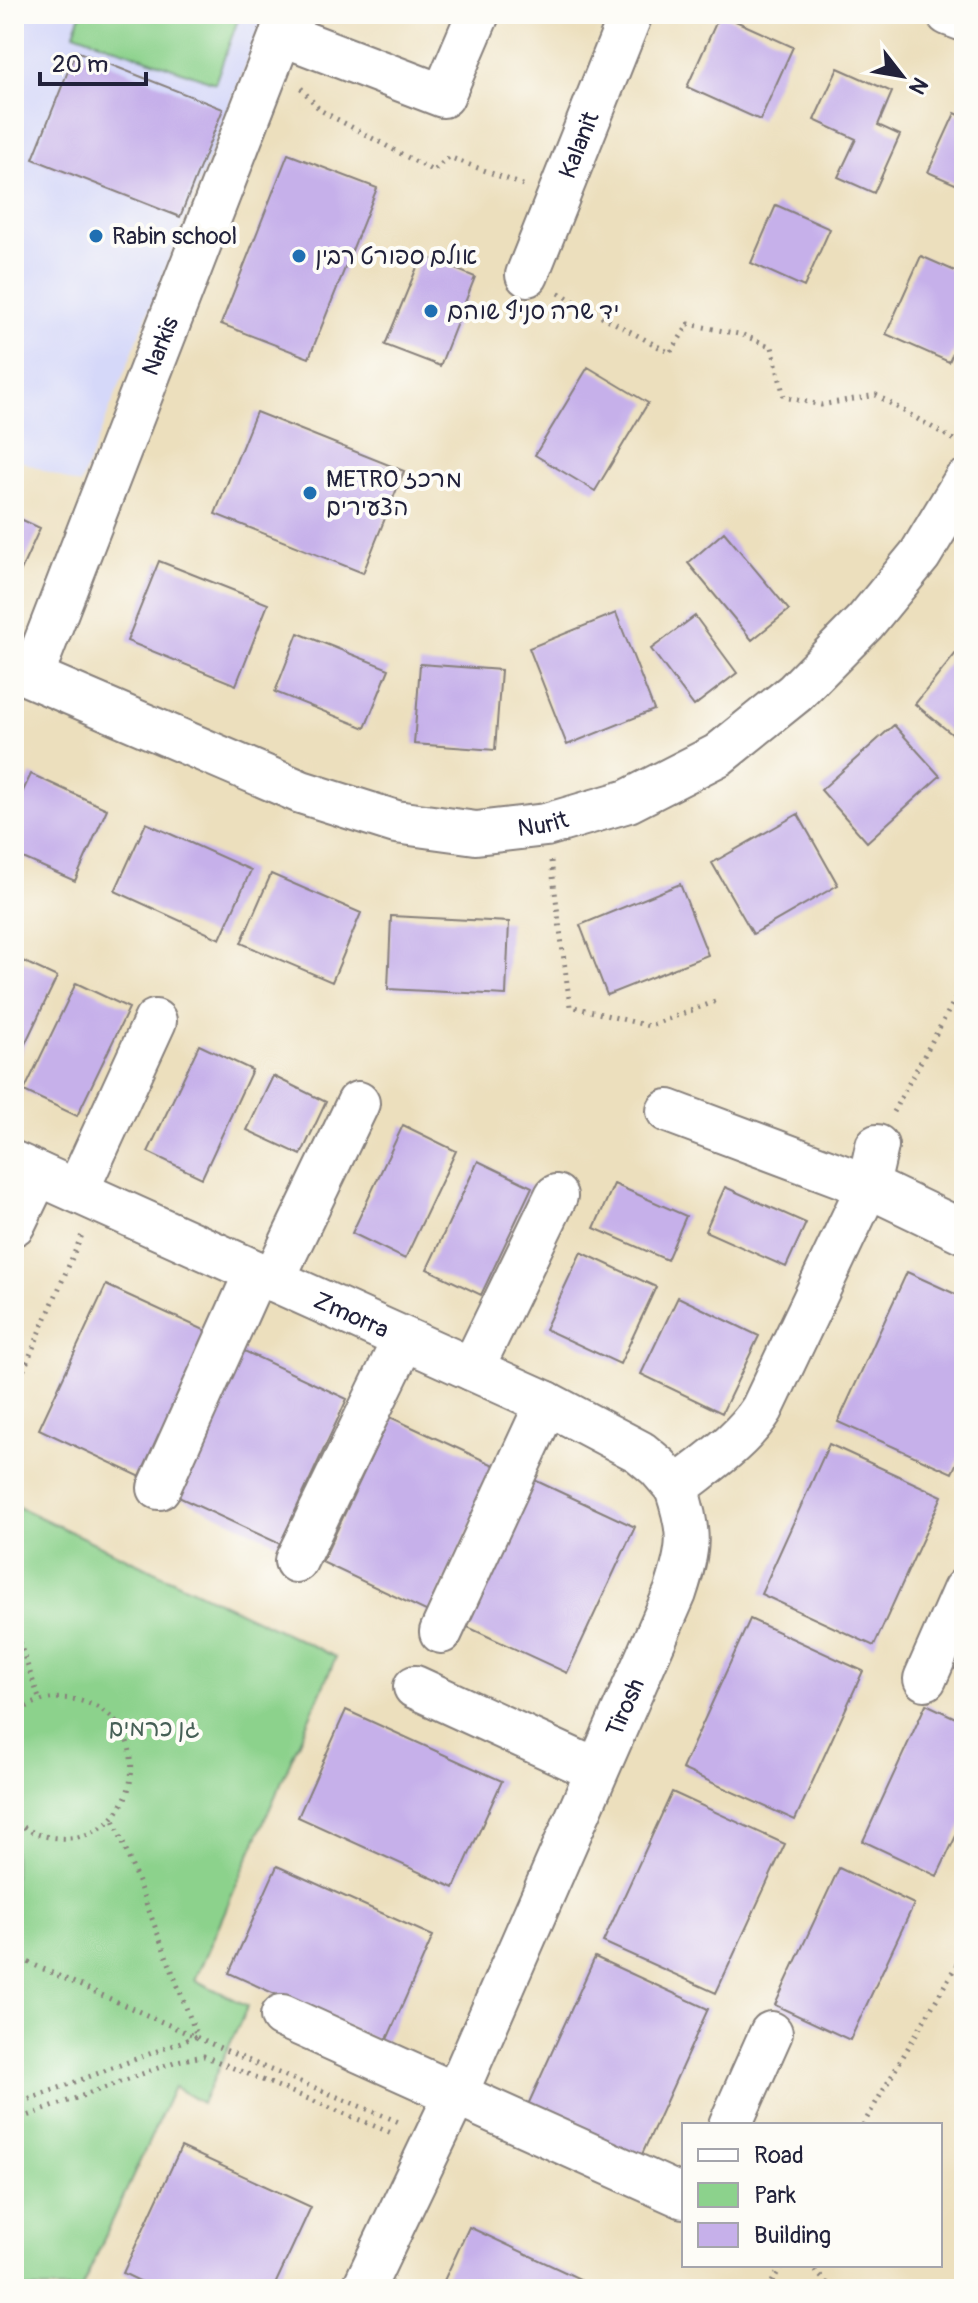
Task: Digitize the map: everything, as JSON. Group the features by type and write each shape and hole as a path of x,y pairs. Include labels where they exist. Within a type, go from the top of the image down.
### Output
{"street":[{"path":"281,34 443,96 478,14"},
{"name":"Kalanit","path":"527,275 631,14"},
{"path":"948,14 964,20"},
{"name":"Narkis","path":"23,672 281,34"},
{"name":"Nurit","path":"23,672 301,792 396,822 476,833 546,825 628,801 718,755 795,693 865,622 920,555 964,482"},
{"path":"87,1196 155,1021"},
{"path":"159,1488 264,1276 358,1103"},
{"path":"668,1111 868,1186 964,1232"},
{"path":"676,1488 734,1442 762,1409 868,1186 877,1146"},
{"path":"14,1224 26,1169"},
{"name":"Zmorra","path":"26,1169 547,1403 640,1452 676,1488"},
{"path":"472,1369 556,1196"},
{"path":"296,1561 404,1339"},
{"path":"441,1632 547,1403"},
{"name":"Tirosh","path":"363,2289 456,2094 675,1593 686,1560 688,1537 676,1488"},
{"path":"925,1679 964,1590"},
{"path":"415,1687 596,1770"},
{"path":"282,2016 682,2196"},
{"path":"731,2123 771,2033"}],"path":[{"path":"281,34 320,110 433,171 449,157 558,198"},
{"path":"527,275 670,353 689,324 743,335 772,347 784,397 821,405 876,395 964,446"},
{"path":"546,825 570,1006 649,1026 717,1001"},
{"path":"899,1099 964,983"},
{"path":"14,1392 87,1196"},
{"path":"14,1627 40,1701"},
{"path":"14,1717 40,1701 65,1697 89,1702 110,1716 125,1735 132,1758 132,1783 122,1806 94,1832 70,1839 46,1837 23,1827 14,1819"},
{"path":"113,1817 197,2036"},
{"path":"864,2123 964,1952"},
{"path":"14,1956 431,2142"},
{"path":"14,2105 197,2036"},
{"path":"14,2121 177,2061 204,2056 431,2142"},
{"path":"768,2289 781,2267"},
{"path":"811,2267 833,2289"}],"shaded area":[{"name":"Rabin school","path":"14,14 266,14 80,485 14,458"}],"green space":[{"path":"81,14 240,14 215,83 74,33"},
{"name":"גן כרמים","path":"14,1505 336,1657 195,1980 248,2006 202,2103 174,2087 81,2289 14,2289"}],"building":[{"path":"720,14 793,47 760,120 687,87"},
{"path":"76,51 223,109 180,217 33,159"},
{"path":"838,68 892,92 878,125 900,135 874,193 838,177 856,139 814,120"},
{"path":"955,113 964,117 964,188 928,172"},
{"name":"אולם ספורט רבין","path":"288,154 377,188 309,358 221,324"},
{"path":"776,205 830,229 804,287 751,263"},
{"name":"יד שרה סניף שוהם","path":"422,255 475,277 440,366 385,345"},
{"path":"921,256 964,275 964,329 949,362 886,334"},
{"path":"588,367 648,403 595,491 535,455"},
{"name":"METRO מרכז הצעירים","path":"256,412 404,471 363,573 215,514"},
{"path":"14,516 40,528 17,579 14,577"},
{"path":"724,532 789,610 752,640 688,563"},
{"path":"159,561 268,604 236,685 127,641"},
{"path":"616,613 654,710 567,745 529,648"},
{"path":"695,616 737,673 694,706 651,649"},
{"path":"298,633 389,669 365,728 275,692"},
{"path":"964,643 964,744 915,704"},
{"path":"420,664 501,670 495,750 414,744"},
{"path":"894,725 940,776 867,842 821,790"},
{"path":"31,774 107,809 75,881 14,854 14,810"},
{"path":"798,814 838,885 753,934 712,863"},
{"path":"146,823 251,870 220,939 115,891"},
{"path":"271,874 361,913 332,982 241,943"},
{"path":"680,884 708,955 607,995 580,925"},
{"path":"391,916 509,922 506,995 388,989"},
{"path":"14,957 57,977 14,1067"},
{"path":"76,983 129,1008 77,1116 24,1091"},
{"path":"199,1045 252,1070 202,1178 148,1152"},
{"path":"273,1076 326,1102 301,1155 247,1130"},
{"path":"403,1125 456,1151 405,1259 352,1233"},
{"path":"478,1161 532,1187 481,1295 427,1269"},
{"path":"614,1184 686,1216 667,1260 594,1228"},
{"path":"725,1187 806,1223 786,1267 705,1231"},
{"path":"581,1252 656,1287 620,1364 545,1329"},
{"path":"907,1272 964,1298 964,1447 952,1473 838,1422"},
{"path":"106,1285 213,1334 145,1479 39,1429"},
{"path":"678,1297 759,1336 722,1413 641,1374"},
{"path":"240,1349 347,1399 280,1544 172,1494"},
{"path":"390,1417 498,1467 430,1613 322,1562"},
{"path":"829,1444 942,1496 874,1646 761,1594"},
{"path":"528,1477 635,1527 567,1673 459,1623"},
{"path":"750,1619 863,1671 795,1820 682,1769"},
{"path":"964,1639 964,1673 951,1667"},
{"path":"926,1704 964,1722 964,1819 937,1876 863,1841"},
{"path":"346,1710 502,1781 454,1888 298,1817"},
{"path":"672,1792 785,1844 716,1993 603,1942"},
{"path":"277,1866 433,1936 385,2044 229,1973"},
{"path":"839,1868 914,1904 850,2040 775,2005"},
{"path":"595,1957 708,2009 640,2159 527,2107"},
{"path":"181,2147 311,2207 273,2289 156,2289 123,2273"},
{"path":"469,2227 580,2279 576,2289 440,2289"}],"place":[{"name":"Rabin school","path":"96,236"},
{"name":"אולם ספורט רבין","path":"299,256"},
{"name":"יד שרה סניף שוהם","path":"431,311"},
{"name":"METRO מרכז הצעירים","path":"310,493"}]}
